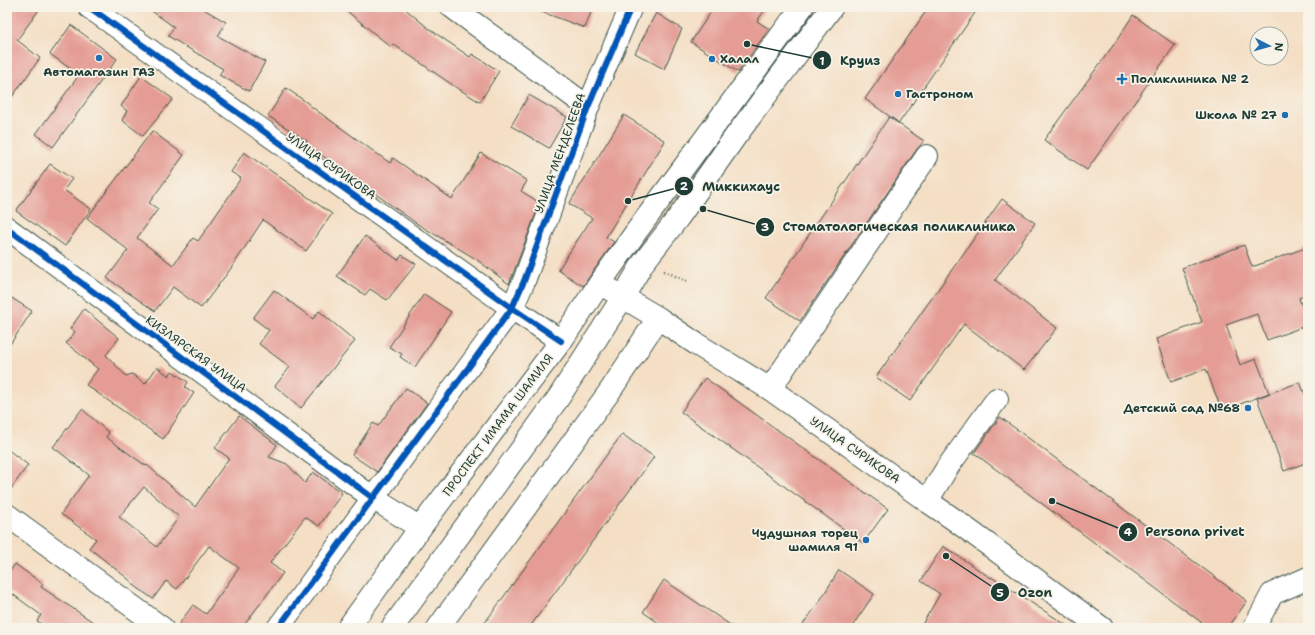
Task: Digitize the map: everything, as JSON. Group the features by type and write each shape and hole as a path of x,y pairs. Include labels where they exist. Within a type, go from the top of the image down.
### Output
{"street":[{"name":"УЛИЦА СУРИКОВА","path":"89,7 512,308 561,341 583,359"},
{"path":"452,7 588,107"},
{"name":"УЛИЦА МЕНДЕЛЕЕВА","path":"278,628 512,308 524,281 588,107 631,7"},
{"name":"ПРОСПЕКТ ИМАМА ШАМИЛЯ","path":"348,628 420,528 561,341 636,232 802,7"},
{"path":"392,628 559,397 623,297 643,262 678,218 735,137 832,7"},
{"path":"770,390 927,156"},
{"name":"КИЗЛЯРСКАЯ УЛИЦА","path":"7,228 372,498 420,528"},
{"name":"УЛИЦА СУРИКОВА","path":"600,283 658,318 770,390 952,518 1102,628"},
{"path":"438,628 610,391 658,318"},
{"path":"927,501 947,468 997,399"},
{"path":"7,515 162,628"},
{"path":"1254,628 1272,594 1308,578"}],"path":[{"path":"659,269 687,284"}],"building":[{"path":"7,7 41,7 17,40 40,58 7,104"},
{"path":"146,7 200,7 226,22 218,36 265,62 249,91 219,75 223,69 168,36 174,27"},
{"path":"342,7 403,7 428,28 470,57 472,54 499,71 480,102 393,44 391,47"},
{"path":"534,7 593,7 585,28 534,9"},
{"path":"714,7 767,7 757,21 769,29 738,72 691,42"},
{"path":"929,7 979,7 899,123 865,99"},
{"path":"656,13 682,29 664,69 635,53"},
{"path":"1133,15 1175,45 1087,170 1044,140 1115,43"},
{"path":"71,25 117,59 53,147 36,134 79,75 50,54"},
{"path":"141,76 173,99 143,136 122,120 127,111 121,106"},
{"path":"286,88 390,163 393,158 452,199 481,153 527,181 521,191 540,203 509,284 476,259 416,223 306,144 307,141 268,116"},
{"path":"529,95 567,117 549,148 511,126"},
{"path":"624,115 665,141 606,237 614,242 583,286 558,270 592,218 569,204"},
{"path":"889,117 924,141 917,149 800,321 766,298"},
{"path":"152,131 184,155 149,203 158,209 137,238 173,265 193,238 198,241 241,178 231,172 244,152 332,214 306,251 263,220 232,267 201,308 173,287 155,311 107,278 128,250 87,218"},
{"path":"50,164 72,179 64,190 91,209 65,246 16,211"},
{"path":"1002,199 1035,223 995,280 1057,328 1024,370 964,324 910,401 876,377"},
{"path":"365,236 398,260 402,255 416,264 387,300 370,289 365,295 337,276"},
{"path":"1244,245 1252,267 1308,247 1308,294 1299,298 1308,325 1267,340 1257,314 1226,325 1240,365 1256,359 1269,393 1222,411 1206,369 1171,382 1156,339 1202,322 1182,268"},
{"path":"274,290 313,319 319,311 355,341 301,408 275,386 290,367 259,344 269,330 253,318"},
{"path":"424,294 451,312 415,367 400,357 402,354 389,347"},
{"path":"7,295 32,311 7,349"},
{"path":"84,309 119,338 106,355 126,376 132,374 145,384 157,367 169,376 172,371 188,382 185,387 194,393 163,439 86,385 98,369 66,343 75,332 70,329"},
{"path":"705,378 888,509 863,543 681,412"},
{"path":"1300,382 1308,402 1308,462 1284,471 1257,398"},
{"path":"406,388 427,403 377,472 352,455 373,423 378,426"},
{"path":"82,409 109,433 106,437 146,466 147,465 195,507 229,458 215,448 239,416 277,445 269,457 287,464 305,483 313,472 342,493 319,526 305,517 270,563 283,573 242,628 176,628 193,605 206,614 239,568 209,546 177,589 166,581 153,599 89,548 96,539 61,514 89,475 53,447","holes":["144,487 179,517 157,547 119,517"]},
{"path":"1000,417 1247,601 1228,628 1209,628 974,453"},
{"path":"622,434 654,457 529,628 481,628"},
{"path":"7,449 28,465 7,494"},
{"path":"943,546 1071,628 920,628 940,594 921,581"},
{"path":"15,564 43,584 41,587 102,628 47,628 37,621 41,615 7,590 7,575"},
{"path":"839,570 874,594 851,628 800,628 818,604"},
{"path":"664,580 735,628 666,628 643,612"}],"cycle path":[{"path":"89,7 512,308 561,341"},
{"path":"278,628 512,308 524,281 588,107 631,7"},
{"path":"7,228 373,498"}],"place":[{"name":"Круиз","path":"747,44"},
{"name":"Автомагазин ГАЗ","path":"99,58"},
{"name":"Халал","path":"712,59"},
{"name":"Поликлиника № 2","path":"1122,79"},
{"name":"Гастроном","path":"898,94"},
{"name":"Школа № 27","path":"1285,115"},
{"name":"Миккихаус","path":"628,201"},
{"name":"Стоматологическая поликлиника","path":"703,209"},
{"name":"Детский сад №68","path":"1248,408"},
{"name":"Persona privet","path":"1052,501"},
{"name":"Чудушная торец шамиля 91","path":"866,540"},
{"name":"Ozon","path":"946,556"}]}
